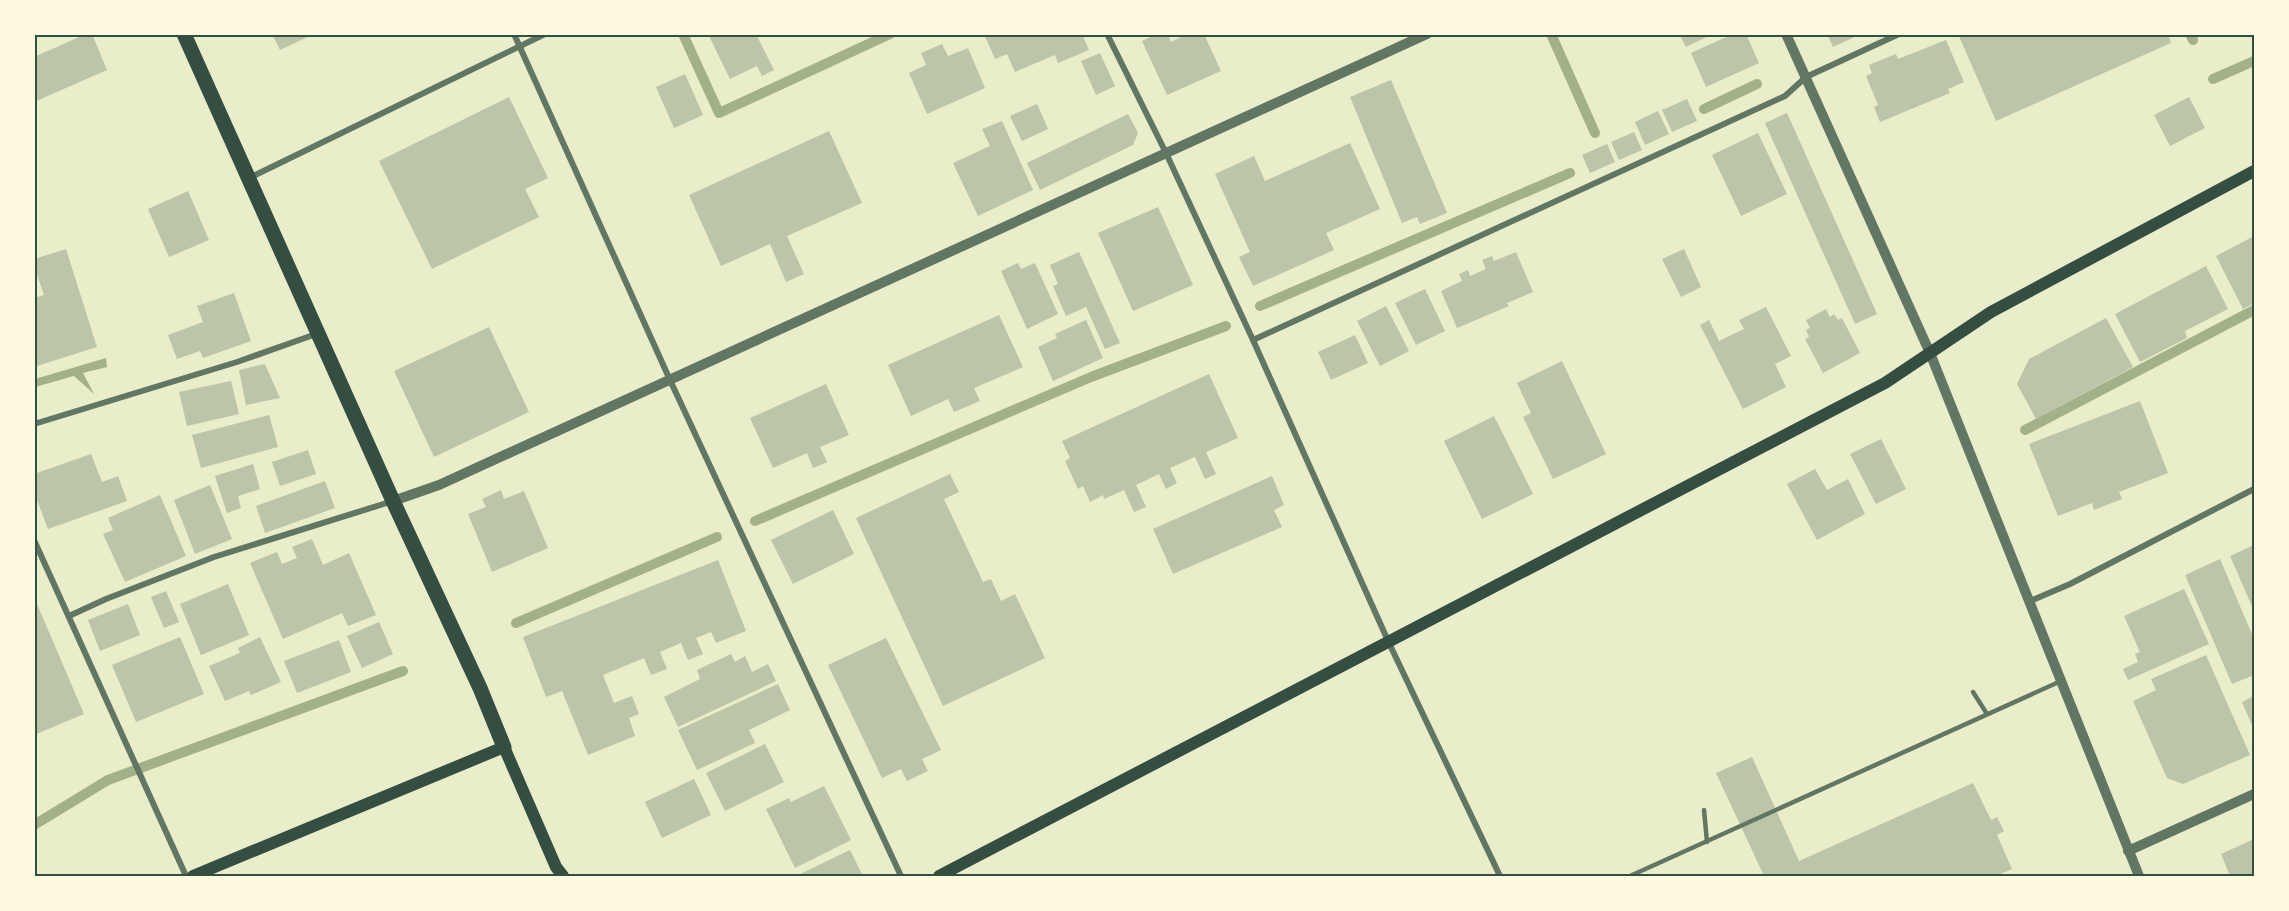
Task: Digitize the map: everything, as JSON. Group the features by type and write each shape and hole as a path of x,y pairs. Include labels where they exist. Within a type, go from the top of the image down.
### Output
{"main road":[{"path":"184,34 393,501 480,688 556,867 563,876"},
{"path":"939,876 1885,383 1991,312 2254,171"},
{"path":"193,876 504,747"}],"street":[{"path":"514,34 670,380 901,876"},
{"path":"249,178 545,34"},
{"path":"1107,34 1166,153 1389,643 1500,876"},
{"path":"69,616 213,557 439,485 1427,34"},
{"path":"1786,34 1930,353 2139,876"},
{"path":"1253,340 1785,96 1806,78 1899,34"},
{"path":"34,424 237,362 319,333"},
{"path":"2031,601 2070,584 2254,489"},
{"path":"34,540 186,876"},
{"path":"2128,851 2254,794"}],"lane":[{"path":"1630,876 2061,681"},
{"path":"1973,692 1987,714"},
{"path":"1704,810 1707,842"}],"shaded area":[{"path":"106,358 107,367 83,373 94,394 74,376 35,387 35,379"}],"building":[{"path":"86,34 92,34 107,70 34,102 34,57"},
{"path":"272,34 314,34 280,50"},
{"path":"708,34 756,34 774,70 762,76 757,66 730,79"},
{"path":"984,34 1082,34 1089,50 1058,63 1055,55 1015,72 1007,54 995,59"},
{"path":"1157,34 1168,34 1171,42 1187,34 1204,34 1221,71 1167,95 1142,41"},
{"path":"1679,34 1713,34 1686,47"},
{"path":"1733,34 1746,34 1759,63 1706,87 1691,53"},
{"path":"1827,34 1861,34 1833,47"},
{"path":"1958,34 2168,34 2171,43 1996,121"},
{"path":"1946,40 1964,82 1948,89 1950,93 1880,122 1874,107 1878,105 1866,76 1872,73 1869,65 1896,54 1898,59"},
{"path":"942,44 948,56 968,48 985,88 927,114 909,73 926,65 921,53"},
{"path":"1100,53 1115,86 1096,95 1081,61"},
{"path":"685,74 703,115 674,128 656,87"},
{"path":"1391,80 1447,213 1420,224 1417,217 1402,223 1350,97"},
{"path":"509,97 548,178 525,189 539,217 432,269 379,161"},
{"path":"2189,97 2205,128 2170,146 2154,115"},
{"path":"1687,99 1697,121 1672,132 1662,110"},
{"path":"1037,104 1048,129 1022,141 1010,116"},
{"path":"1658,111 1669,134 1645,145 1635,122"},
{"path":"1787,113 1877,314 1855,324 1765,123"},
{"path":"1128,114 1138,133 1133,145 1040,190 1027,163"},
{"path":"1002,121 1033,190 978,216 953,163 990,146 982,129"},
{"path":"829,131 862,203 787,236 804,274 786,282 770,244 721,266 689,195"},
{"path":"1634,132 1642,150 1619,160 1611,142"},
{"path":"1758,133 1787,194 1741,216 1712,155"},
{"path":"1350,143 1380,209 1326,233 1334,250 1253,286 1239,257 1250,252 1215,174 1254,156 1265,181"},
{"path":"1607,144 1615,162 1590,173 1582,155"},
{"path":"188,191 209,240 169,257 148,209"},
{"path":"1158,207 1193,285 1133,311 1098,233"},
{"path":"2254,236 2254,303 2243,309 2216,256"},
{"path":"66,249 97,347 34,367 34,298 44,295 34,266 34,259"},
{"path":"1684,249 1701,287 1681,297 1662,259"},
{"path":"1079,252 1120,343 1105,349 1086,307 1066,316 1053,286 1058,284 1050,265"},
{"path":"1516,252 1533,292 1507,303 1509,306 1457,328 1441,291 1462,281 1459,274 1468,270 1470,276 1486,269 1482,260 1492,256 1494,261"},
{"path":"1018,263 1021,269 1035,263 1058,314 1027,329 1001,271"},
{"path":"2206,266 2228,309 2185,331 2187,338 2140,362 2115,314"},
{"path":"1425,289 1445,331 1416,345 1395,303"},
{"path":"234,293 251,341 203,358 200,351 177,359 168,335 203,322 197,306"},
{"path":"1386,306 1409,351 1380,366 1357,321"},
{"path":"1766,307 1791,356 1775,364 1786,387 1743,409 1700,325 1709,320 1719,341 1744,329 1739,320"},
{"path":"1826,309 1830,317 1834,314 1838,320 1842,318 1860,353 1823,373 1805,339 1809,337 1806,330 1810,328 1806,320"},
{"path":"999,315 1023,367 974,388 980,401 954,412 948,399 911,416 888,365"},
{"path":"2106,318 2133,367 2036,419 2017,384 2029,359"},
{"path":"1086,320 1103,358 1053,381 1038,347 1057,338 1055,334"},
{"path":"489,327 529,412 434,457 394,371"},
{"path":"1355,335 1368,363 1331,380 1318,352"},
{"path":"1562,361 1606,454 1553,479 1523,417 1531,413 1517,383"},
{"path":"265,364 280,398 246,405 239,370"},
{"path":"1209,374 1238,438 1206,452 1216,474 1205,479 1195,457 1170,468 1177,483 1166,489 1159,474 1136,485 1146,507 1134,512 1124,490 1104,499 1103,495 1090,502 1083,486 1078,489 1065,461 1070,458 1062,441"},
{"path":"231,381 239,414 187,426 179,392"},
{"path":"826,384 849,435 820,447 827,462 813,468 807,453 773,468 750,418"},
{"path":"2140,401 2168,473 2119,492 2122,499 2094,510 2092,503 2058,516 2029,444"},
{"path":"269,415 278,447 201,468 192,435"},
{"path":"1494,416 1533,494 1482,519 1444,441"},
{"path":"1881,439 1906,489 1876,504 1850,454"},
{"path":"308,450 316,474 280,486 272,462"},
{"path":"91,454 102,482 118,476 127,501 48,529 34,492 34,474"},
{"path":"253,464 260,489 238,496 241,508 227,513 215,476"},
{"path":"1815,469 1827,490 1848,479 1865,514 1817,540 1787,484"},
{"path":"950,474 959,492 944,499 983,582 991,579 1001,601 1015,594 1045,658 943,706 856,518"},
{"path":"1272,476 1284,505 1274,510 1282,527 1173,574 1153,529"},
{"path":"325,481 335,508 265,533 256,506"},
{"path":"210,485 232,539 195,554 174,500"},
{"path":"501,490 504,499 524,491 548,548 492,572 468,514 486,507 482,499"},
{"path":"160,495 186,556 125,582 103,534 113,530 108,518"},
{"path":"833,510 854,554 793,584 771,540"},
{"path":"312,539 323,565 349,553 376,615 348,626 342,613 283,639 250,563 277,552 282,564 297,558 292,547"},
{"path":"2254,545 2254,611 2230,556"},
{"path":"2220,559 2254,639 2254,675 2232,684 2185,575"},
{"path":"718,560 746,631 716,643 711,632 696,638 703,654 688,660 681,643 660,652 667,669 651,675 644,658 603,675 614,703 632,696 639,714 629,718 635,736 588,755 562,691 546,697 523,637"},
{"path":"228,584 249,635 201,655 180,604"},
{"path":"2184,589 2209,644 2128,680 2123,669 2138,662 2135,654 2140,652 2124,616"},
{"path":"166,591 179,622 164,628 151,597"},
{"path":"34,597 84,714 34,735"},
{"path":"128,604 140,635 100,651 88,620"},
{"path":"379,622 393,654 362,668 347,636"},
{"path":"180,637 204,694 136,722 112,665"},
{"path":"260,637 281,682 251,695 249,691 225,701 209,666 240,653 238,648"},
{"path":"886,638 941,750 922,759 928,771 907,781 901,769 882,778 828,665"},
{"path":"339,640 351,672 297,693 284,661"},
{"path":"731,654 735,662 745,656 752,672 768,664 776,681 678,727 664,697 700,679 697,670"},
{"path":"2206,655 2250,755 2183,784 2167,778 2133,701 2156,690 2151,679"},
{"path":"778,684 790,710 749,730 755,743 697,770 678,730"},
{"path":"2254,696 2254,730 2242,702"},
{"path":"765,744 784,782 725,811 706,773"},
{"path":"1752,757 1799,861 1973,783 1991,820 1997,817 2004,831 1997,835 2012,869 1996,876 1764,876 1716,773"},
{"path":"694,779 711,815 662,838 645,802"},
{"path":"824,786 851,840 795,868 766,809 789,798 791,802"},
{"path":"2254,839 2254,876 2230,876 2221,854"},
{"path":"850,850 863,876 796,876"}],"waterway":[{"path":"683,34 719,113 890,34"},
{"path":"1551,34 1595,133"},
{"path":"2190,34 2193,40"},
{"path":"2213,79 2254,61"},
{"path":"1704,109 1757,84"},
{"path":"1260,306 1570,173"},
{"path":"2025,430 2254,310"},
{"path":"755,521 1091,377 1226,326"},
{"path":"516,623 717,537"},
{"path":"34,825 108,780 403,671"}]}
